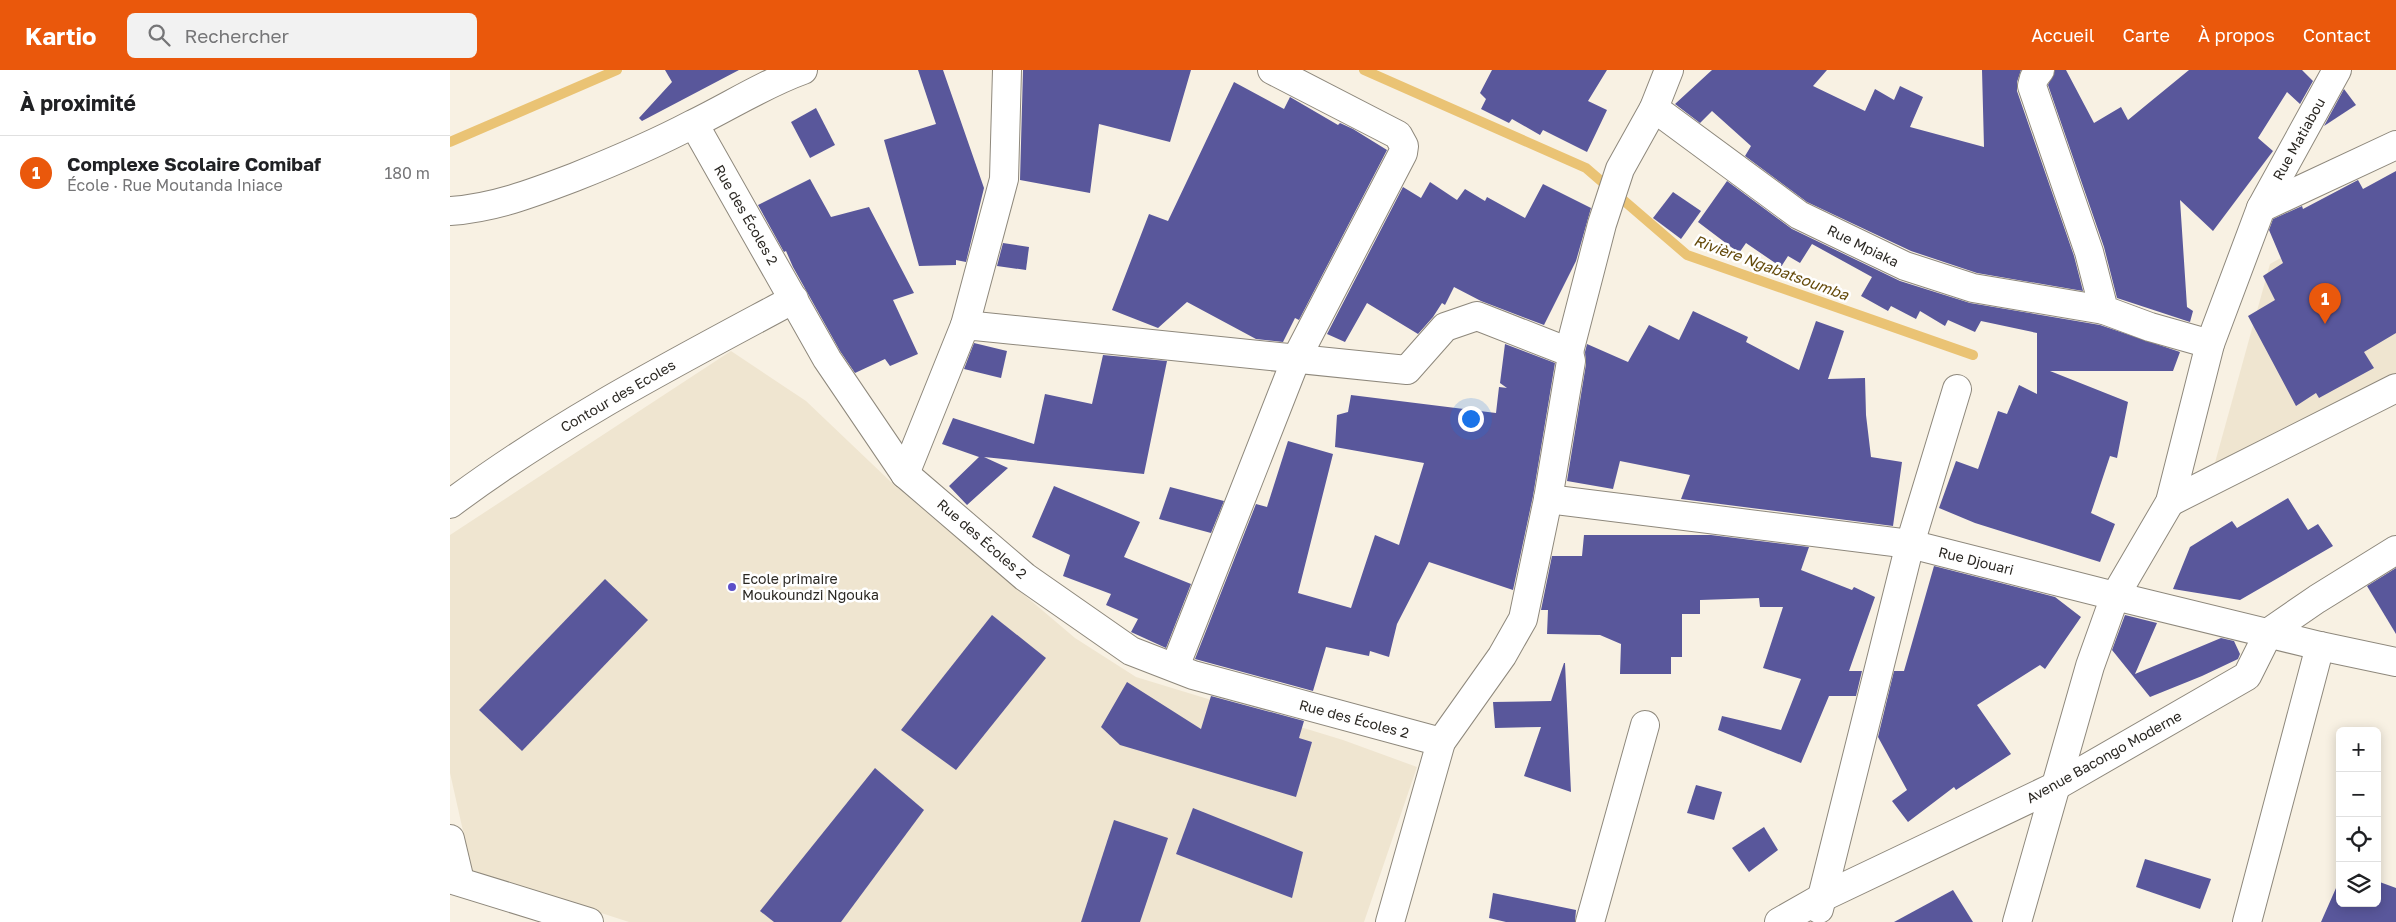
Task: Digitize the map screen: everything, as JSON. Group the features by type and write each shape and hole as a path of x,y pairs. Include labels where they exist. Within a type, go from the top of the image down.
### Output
{"street":[{"path":"450,211 479,209 524,196 634,154 771,82 803,70"},
{"path":"906,474 965,324 1004,179 1007,70"},
{"path":"1175,667 1296,359 1403,153 1404,146 1398,135 1272,70"},
{"path":"1390,922 1440,742 1502,656 1523,619 1548,499 1571,361 1569,352 1602,224 1620,169 1654,108 1669,70"},
{"path":"2040,70 2034,78 2032,86 2089,252 2104,310"},
{"name":"Rue Matiabou","path":"2017,922 2090,666 2115,596 2170,502 2210,344 2261,208 2337,70"},
{"name":"Rue Mpiaka","path":"1654,108 1799,215 1905,266 1973,288 2104,310 2150,327 2210,344"},
{"name":"Rue des Écoles 2","path":"694,124 827,359 906,474 1025,577 1131,651 1193,675 1440,742"},
{"path":"2261,208 2396,145"},
{"name":"Contour des Ecoles","path":"450,504 503,465 616,394 794,299"},
{"path":"965,324 1407,370 1445,327 1477,316 1569,352"},
{"path":"2170,502 2396,388"},
{"path":"1819,910 1910,544 1957,389"},
{"name":"Rue Djouari","path":"1548,499 1910,544 2320,646 2396,662"},
{"name":"Avenue Bacongo Moderne","path":"1779,922 1819,910 2054,787 2247,676 2269,632 2317,599 2396,550"},
{"path":"2247,922 2320,646"},
{"path":"1590,922 1645,725"},
{"path":"450,838 455,880 589,922"}],"shaded area":[{"path":"2396,193 2396,384 2211,477 2270,264"},
{"name":"Ecole primaire Moukoundzi Ngouka","path":"731,351 806,401 891,482 1075,638 1136,677 1343,740 1417,767 1364,922 629,922 472,871 450,773 450,535"}],"building":[{"path":"665,70 739,70 642,121 639,118 672,82"},
{"path":"918,70 943,70 984,188 966,262 956,260 956,265 919,266 884,140 936,124"},
{"path":"1023,70 1191,70 1170,142 1099,124 1090,193 1020,180"},
{"path":"1492,70 1607,70 1588,101 1607,110 1587,152 1543,130 1540,135 1512,119 1509,123 1481,109 1486,99 1480,93"},
{"path":"1712,70 1827,70 1813,86 1865,111 1875,89 1894,100 1900,86 1923,97 1910,127 1984,147 1982,70 2021,70 2017,82 2017,91 2074,256 2083,291 1977,273 1911,251 1807,202 1745,156 1751,146 1712,111 1700,123 1675,104"},
{"path":"2055,70 2066,70 2094,123 2121,107 2128,120 2189,70 2302,70 2313,81 2300,104 2287,92 2258,138 2273,151 2213,231 2180,200 2187,307 2193,311 2190,322 2117,298 2104,247 2048,85"},
{"path":"1234,82 1284,109 1290,97 1338,125 1340,123 1353,129 1387,150 1299,320 1295,318 1283,342 1256,339 1187,302 1158,328 1112,310 1149,214 1168,221"},
{"path":"2344,89 2356,105 2324,126"},
{"path":"816,108 835,145 810,158 791,122"},
{"path":"2396,171 2396,333 2364,352 2374,368 2319,398 2316,393 2296,406 2248,316 2275,300 2263,276 2283,263 2269,230 2273,219 2302,206 2303,209 2358,180 2363,189"},
{"path":"810,179 831,217 869,207 914,293 893,300 918,354 890,366 885,359 855,373 840,351 786,251 784,252 758,205"},
{"path":"1727,181 1792,229 1900,281 1970,303 2100,325 2180,352 2173,371 2050,371 2128,402 2117,458 2110,456 2091,513 2115,524 2100,562 1975,523 1939,508 1956,461 1978,469 1998,411 2007,414 2019,385 2037,394 2037,333 1981,321 1975,332 1948,320 1945,326 1920,311 1916,319 1891,306 1888,311 1861,296 1872,277 1812,244 1800,263 1788,256 1781,267 1746,243 1739,253 1698,222"},
{"path":"1430,182 1457,200 1465,189 1485,201 1487,197 1525,218 1543,184 1591,208 1576,261 1544,325 1481,301 1454,287 1445,305 1442,303 1418,334 1367,303 1345,342 1327,334 1403,187 1421,198"},
{"path":"1673,192 1701,211 1681,239 1653,218"},
{"path":"1003,243 1029,247 1026,270 997,266"},
{"path":"1693,311 1748,337 1746,342 1799,370 1816,321 1844,331 1828,379 1865,378 1866,415 1871,457 1902,462 1893,526 1681,499 1690,475 1620,461 1613,489 1567,481 1586,364 1585,352 1587,344 1628,362 1649,325 1679,340"},
{"path":"974,343 1007,351 1001,378 964,369"},
{"path":"1505,344 1555,363 1533,496 1513,590 1429,562 1397,624 1389,657 1370,651 1369,656 1326,647 1313,691 1195,659 1256,504 1267,507 1288,441 1333,454 1298,593 1351,608 1375,535 1399,545 1424,463 1335,447 1337,415 1348,412 1351,395 1496,413 1499,387 1507,388 1500,383"},
{"path":"1103,355 1167,361 1144,474 984,457 1008,468 967,505 949,486 979,457 942,444 953,418 1034,444 1045,394 1092,404"},
{"path":"1054,486 1140,522 1124,557 1191,584 1166,648 1131,632 1138,619 1106,605 1111,594 1063,576 1070,555 1032,537"},
{"path":"1170,487 1224,501 1211,533 1159,519"},
{"path":"2288,498 2308,530 2318,524 2333,546 2240,600 2173,589 2190,547 2232,521 2237,528"},
{"path":"1584,535 1711,535 1809,547 1801,570 1852,590 1854,587 1875,597 1849,671 1862,671 1856,696 1829,696 1801,763 1718,730 1722,716 1781,730 1801,679 1763,668 1783,607 1760,607 1759,598 1700,600 1700,614 1682,614 1682,657 1671,657 1671,674 1620,674 1621,644 1600,635 1547,634 1548,610 1541,610 1552,556 1582,556"},
{"path":"1934,566 2055,597 2081,617 2045,669 2040,665 1977,705 2011,754 1956,790 1954,787 1908,822 1892,801 1907,790 1878,737 1894,671 1904,671"},
{"path":"2396,568 2396,634 2367,586"},
{"path":"605,579 648,620 522,751 479,710"},
{"path":"992,615 1046,658 956,770 901,730"},
{"path":"2125,615 2157,623 2135,674 2221,638 2234,641 2240,654 2238,659 2150,697 2112,650"},
{"path":"1564,663 1571,792 1524,776 1541,727 1495,728 1493,702 1551,701"},
{"path":"1127,682 1201,729 1211,696 1304,721 1299,738 1312,742 1296,797 1120,745 1101,727"},
{"path":"875,768 924,810 841,922 774,922 760,911"},
{"path":"1696,785 1722,792 1714,820 1687,813"},
{"path":"1193,808 1303,852 1292,898 1176,854"},
{"path":"1114,820 1168,838 1140,922 1081,922"},
{"path":"1764,827 1778,850 1749,872 1732,848"},
{"path":"2145,859 2211,879 2200,909 2136,887"},
{"path":"2381,882 2396,888 2396,922 2321,922 2336,888 2336,907 2381,907"},
{"path":"1953,890 1973,922 1894,922"},
{"path":"1493,893 1576,910 1575,922 1506,922 1489,918"}],"waterway":[{"name":"Rivière Ngabatsoumba","path":"450,142 617,70"},
{"name":"Rivière Ngabatsoumba","path":"1364,70 1586,168 1687,255 1973,355"}],"place":[{"name":"Complexe Scolaire Comibaf","path":"2325,324"},
{"name":"Ecole primaire Moukoundzi Ngouka","path":"732,587"}]}
